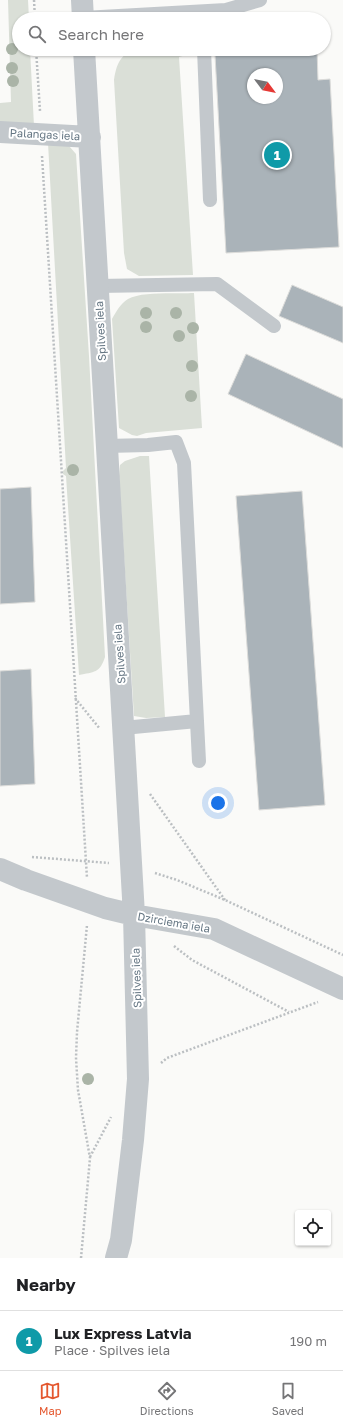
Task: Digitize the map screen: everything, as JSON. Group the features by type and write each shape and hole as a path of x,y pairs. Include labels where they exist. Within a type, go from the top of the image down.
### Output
{"street":[{"name":"Spilves iela","path":"84,56 134,915 138,1079 133,1140 120,1240 116,1258"},
{"name":"Palangas iela","path":"0,132 90,137"},
{"name":"Dzirciema iela","path":"0,869 88,903 134,915 214,929 343,989"}],"lane":[{"path":"216,12 260,0"},
{"path":"204,56 210,200"},
{"path":"98,286 217,284 274,326"},
{"path":"106,446 148,445 176,442 184,463 199,761"},
{"path":"124,728 197,721"}],"path":[{"path":"34,0 35,12"},
{"path":"36,56 88,903 76,1058 78,1090 90,1158 81,1258"},
{"path":"148,791 225,900"},
{"path":"25,856 131,865 177,880 225,900 343,955"},
{"path":"169,942 192,960 289,1013"},
{"path":"138,1079 167,1058 323,1000"},
{"path":"90,1158 114,1113"}],"shaded area":[{"path":"8,0 28,0 29,12 12,12 12,56 30,56 34,126 0,124 0,103 11,102"},
{"path":"182,56 179,57 193,275 139,276 127,269 124,253 114,80 117,67 122,57"},
{"path":"48,143 69,146 76,154 89,356 105,657 99,669 79,675 66,476 63,474 63,471 66,468"},
{"path":"194,293 202,428 146,433 137,436 132,435 119,428 112,319 118,308 134,296"},
{"path":"140,456 149,456 165,717 146,718 134,716 119,476 120,465 125,461"}],"building":[{"path":"215,56 317,56 318,80 330,79 339,247 226,253"},
{"path":"292,285 343,307 343,343 279,316"},
{"path":"246,354 343,399 343,448 228,394"},
{"path":"31,487 35,602 0,604 0,489"},
{"path":"302,491 325,805 259,810 236,496"},
{"path":"31,669 35,784 0,786 0,671"}],"place":[{"name":"Lux Express Latvia","path":"277,155"}]}
